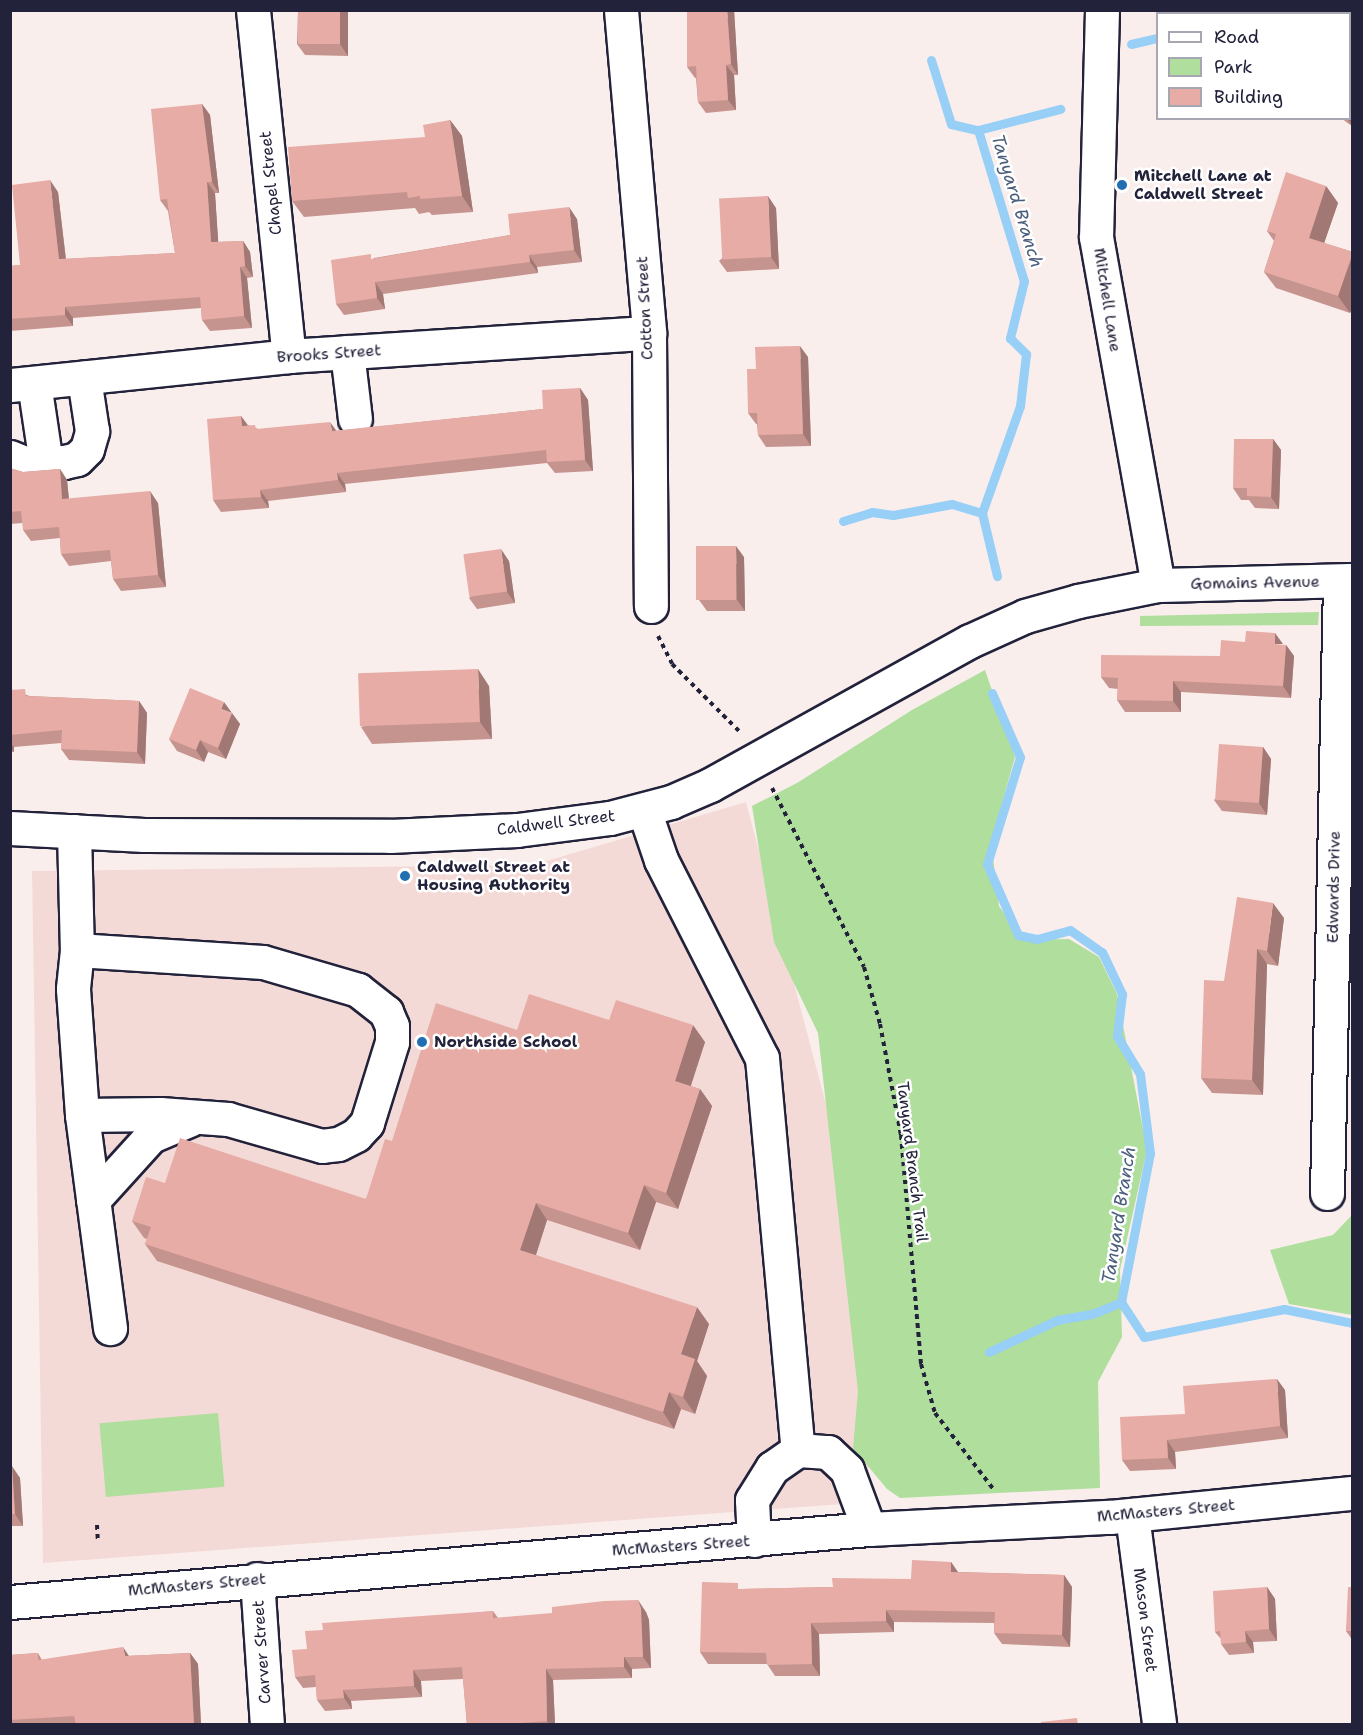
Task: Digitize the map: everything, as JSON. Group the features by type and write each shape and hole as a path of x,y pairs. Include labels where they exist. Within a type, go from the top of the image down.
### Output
{"street":[{"name":"Chapel Street","path":"253,10 289,356"},
{"name":"Cotton Street","path":"621,10 649,333 651,606"},
{"name":"Mitchell Lane","path":"1102,10 1096,237 1158,585"},
{"name":"Brooks Street","path":"22,384 289,356 649,333"},
{"path":"347,352 355,419"},
{"path":"10,457 30,465 77,459 87,449 92,431 84,378"},
{"path":"22,384 46,463"},
{"name":"Gomains Avenue","path":"1158,585 1346,580"},
{"name":"Edwards Drive","path":"1327,1193 1346,580"},
{"name":"Caldwell Street","path":"10,828 390,836 577,824 644,810 710,785 970,641 1025,616 1078,601 1158,585"},
{"path":"644,810 675,889 710,952 762,1058 798,1450"},
{"path":"74,831 77,950 73,989 81,1114 110,1328"},
{"path":"77,950 263,962 357,990 386,1012 392,1026 392,1042 374,1106 356,1135 322,1146 228,1119 81,1114"},
{"path":"93,1200 151,1136 170,1125 197,1117"},
{"path":"754,1540 752,1500 772,1468 798,1450 828,1452 848,1470 869,1529"},
{"name":"McMasters Street","path":"10,1602 257,1579 869,1529 1021,1523 1132,1515 1353,1493"},
{"name":"Mason Street","path":"1132,1515 1159,1725"},
{"name":"Carver Street","path":"257,1579 267,1725"}],"path":[{"path":"651,606 658,637 672,664 738,729"},
{"name":"Tanyard Branch Trail","path":"777,796 864,967 880,1024 900,1135 921,1364 935,1413 957,1446 1021,1523"},
{"path":"97,1525 99,1543"}],"shaded area":[{"name":"Northside School","path":"746,802 855,1214 870,1502 43,1563 32,871 533,865"}],"green space":[{"path":"1319,612 1318,625 1140,626 1140,616"},
{"path":"985,670 1015,757 991,842 999,906 1023,940 1069,939 1099,957 1117,994 1147,1150 1120,1270 1122,1337 1098,1382 1100,1488 900,1498 887,1489 853,1448 858,1391 818,1033 774,942 752,806 797,783 912,710"},
{"path":"1352,1215 1352,1315 1289,1304 1270,1250 1333,1235"},
{"path":"218,1413 224,1487 106,1497 99,1423"}],"building":[{"path":"298,10 340,10 340,44 298,44"},
{"path":"687,10 727,10 731,64 726,65 728,100 698,102 696,66 687,67"},
{"path":"1351,27 1352,107 1351,107"},
{"path":"202,104 212,182 207,182 211,242 243,241 245,266 240,267 244,316 202,320 200,297 65,307 65,315 10,319 10,266 20,265 12,185 50,180 59,259 175,253 167,199 160,200 151,109"},
{"path":"450,120 462,196 420,199 420,196 408,198 407,192 292,201 288,147 425,137 423,125"},
{"path":"1286,172 1326,186 1309,238 1353,252 1338,296 1264,272 1276,234 1267,231"},
{"path":"768,196 771,257 722,259 719,199"},
{"path":"569,207 574,250 529,255 530,262 375,282 377,298 336,304 331,260 371,254 371,259 510,235 508,214"},
{"path":"800,346 803,434 758,435 757,413 748,413 747,369 756,369 755,347"},
{"path":"580,388 585,460 547,462 546,450 337,473 338,480 260,490 261,497 213,500 207,419 241,416 242,426 255,425 256,429 330,422 332,431 543,409 542,390"},
{"path":"1234,439 1273,439 1271,497 1247,496 1247,488 1233,488"},
{"path":"10,468 23,472 60,469 62,499 150,491 158,575 113,579 110,550 61,554 59,527 23,530 21,511 10,512"},
{"path":"696,546 736,546 736,600 696,600"},
{"path":"501,549 507,592 469,597 463,554"},
{"path":"1246,631 1275,633 1275,644 1286,645 1283,686 1173,681 1173,701 1117,700 1118,678 1101,677 1101,655 1220,656 1221,640 1245,642"},
{"path":"478,669 480,722 360,726 358,673"},
{"path":"190,688 224,702 221,709 232,713 218,748 200,740 196,750 169,739"},
{"path":"25,689 26,696 139,701 137,752 61,749 62,730 10,735 10,690"},
{"path":"1219,744 1263,747 1259,803 1215,800"},
{"path":"1237,897 1273,903 1267,951 1257,949 1252,1080 1201,1078 1204,980 1224,981"},
{"path":"529,994 609,1020 616,1000 693,1025 675,1081 700,1089 666,1193 644,1185 628,1233 536,1203 520,1250 697,1307 681,1354 695,1359 683,1397 669,1392 663,1412 145,1244 151,1227 132,1221 146,1177 165,1183 180,1138 366,1199 385,1139 392,1141 436,1003 517,1030"},
{"path":"1277,1379 1280,1426 1167,1440 1168,1458 1122,1460 1120,1417 1185,1414 1183,1386"},
{"path":"10,1466 12,1466 15,1514 10,1514"},
{"path":"912,1560 951,1562 951,1572 1064,1575 1062,1635 994,1633 995,1612 886,1610 886,1621 811,1623 812,1664 767,1665 766,1653 700,1652 702,1582 738,1583 738,1589 833,1587 832,1578 911,1579"},
{"path":"1267,1587 1269,1629 1245,1631 1246,1642 1221,1644 1220,1631 1215,1632 1213,1591"},
{"path":"1348,1587 1353,1587 1353,1631 1346,1631"},
{"path":"638,1600 641,1608 643,1657 624,1657 624,1667 546,1669 547,1721 467,1725 462,1667 413,1670 414,1686 343,1690 344,1698 317,1700 315,1675 295,1677 292,1650 307,1649 305,1631 323,1630 322,1623 493,1611 493,1618 552,1613 552,1607"},
{"path":"123,1647 125,1656 190,1653 194,1725 76,1725 74,1716 10,1720 10,1655 38,1653 38,1660"},
{"path":"1077,1718 1078,1725 1041,1725 1041,1722"}],"waterway":[{"path":"1131,44 1156,38"},
{"name":"Tanyard Branch","path":"931,60 951,124 978,130 1024,281 1010,338 1026,354 1020,406 982,513 997,576"},
{"path":"978,130 1060,109"},
{"path":"843,521 872,512 893,515 952,504 982,513"},
{"name":"Tanyard Branch","path":"992,693 1020,757 987,864 1018,935 1037,939 1070,930 1102,952 1122,994 1117,1036 1140,1074 1150,1153 1121,1302 1144,1337 1284,1309 1352,1323"},
{"path":"989,1352 1057,1320 1092,1314 1121,1302"}],"place":[{"name":"Mitchell Lane at Caldwell Street","path":"1122,185"},
{"name":"Caldwell Street at Housing Authority","path":"405,876"},
{"name":"Northside School","path":"422,1042"}]}
